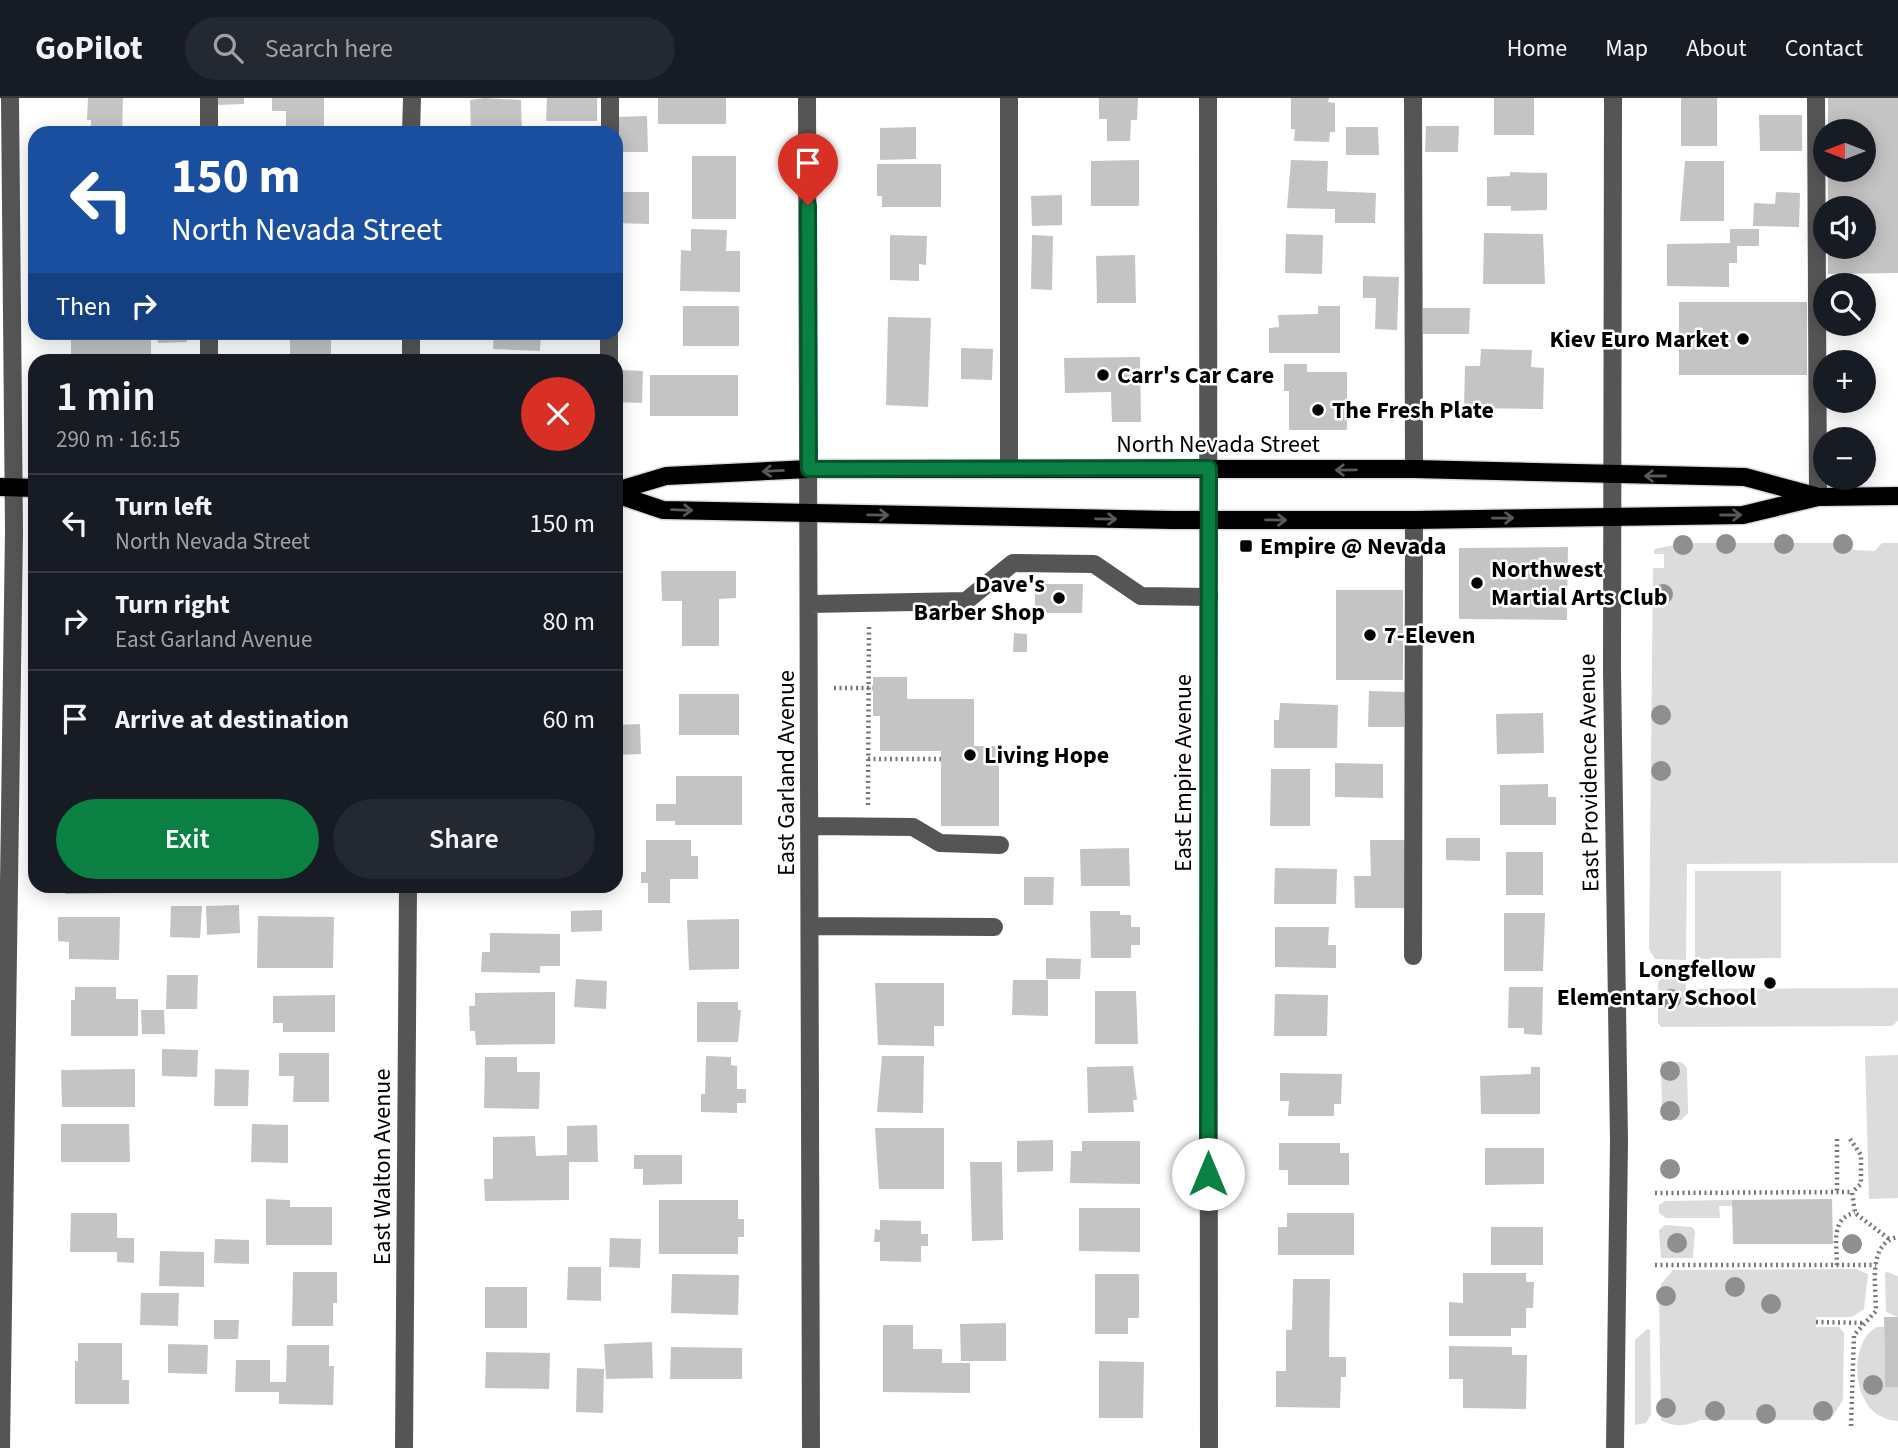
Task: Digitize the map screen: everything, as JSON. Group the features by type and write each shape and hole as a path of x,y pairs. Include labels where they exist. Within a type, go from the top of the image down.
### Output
{"main road":[{"name":"North Nevada Street","path":"623,490 666,476 809,469 1414,469 1612,476 1745,477 1818,496"},
{"path":"7,487 28,488"},
{"name":"North Nevada Street","path":"623,495 663,510 1208,520 1743,515 1818,496 1898,496"}],"street":[{"path":"1,1448 10,98"},
{"path":"209,98 209,126"},
{"path":"411,126 412,98"},
{"path":"610,98 610,126"},
{"name":"East Garland Avenue","path":"807,98 811,1448"},
{"path":"1009,98 1009,467"},
{"name":"East Empire Avenue","path":"1208,98 1209,1448"},
{"path":"1413,98 1414,469"},
{"name":"East Providence Avenue","path":"1613,98 1612,671 1619,1127 1615,1448"},
{"path":"1816,98 1818,496"},
{"path":"1413,956 1414,520"},
{"path":"810,604 966,601 1013,563 1094,564 1141,596 1209,597"},
{"path":"811,826 913,827 940,844 1000,845"},
{"name":"East Walton Avenue","path":"404,1448 408,893"},
{"path":"810,926 994,927"}],"path":[{"path":"868,827 871,688 869,603"},
{"path":"834,688 871,688"},
{"path":"868,759 941,759"},
{"path":"1653,970 1686,969"},
{"path":"1838,1139 1838,1192"},
{"path":"1655,1193 1852,1192 1861,1184 1861,1156 1850,1139"},
{"path":"1852,1192 1855,1213 1889,1239"},
{"path":"1837,1265 1836,1227 1845,1216 1855,1213"},
{"path":"1851,1426 1854,1335 1876,1311 1878,1252 1889,1239 1898,1237"},
{"path":"1655,1265 1876,1265"},
{"path":"1816,1322 1864,1323"}],"shaded area":[{"path":"1684,543 1847,543 1854,550 1875,551 1882,543 1898,543 1898,863 1687,864 1686,960 1655,959 1649,949 1653,568 1664,568 1664,554 1654,554 1654,549"},
{"path":"1695,871 1781,871 1781,958 1695,959"},
{"path":"1685,976 1686,989 1898,988 1898,1021 1892,1026 1661,1027 1658,1023 1658,982 1664,977"},
{"path":"1898,1055 1898,1198 1869,1199 1865,1056"},
{"path":"1661,1062 1681,1062 1687,1068 1688,1113 1681,1120 1662,1120"},
{"path":"1732,1200 1732,1206 1719,1206 1720,1218 1666,1218 1659,1213 1659,1205 1665,1201"},
{"path":"1665,1225 1692,1227 1695,1231 1693,1258 1661,1258 1659,1230"},
{"path":"1856,1269 1868,1274 1864,1309 1852,1317 1816,1317 1816,1327 1839,1327 1844,1333 1843,1400 1830,1420 1700,1420 1680,1425 1661,1420 1659,1294 1661,1284 1673,1270"},
{"path":"1887,1272 1898,1276 1898,1317 1886,1312"},
{"path":"1877,1327 1884,1327 1885,1387 1898,1387 1898,1421 1882,1417 1870,1407 1862,1394 1858,1378 1861,1347"},
{"path":"1647,1329 1650,1330 1651,1414 1646,1423 1635,1425 1635,1340"}],"building":[{"path":"88,98 123,98 122,126 91,126 91,120 87,120"},
{"path":"216,98 244,98 244,104 216,105"},
{"path":"272,98 324,98 324,126 286,126 286,111 272,111"},
{"path":"547,98 597,98 597,121 546,121"},
{"path":"658,98 726,98 726,124 658,124"},
{"path":"1099,98 1138,98 1137,120 1131,120 1130,141 1107,141 1107,119 1099,119"},
{"path":"1291,98 1329,98 1328,102 1335,103 1335,132 1330,132 1329,142 1294,141 1295,129 1291,129"},
{"path":"1494,98 1534,98 1534,135 1494,135"},
{"path":"1681,98 1717,98 1717,146 1681,146"},
{"path":"1828,98 1898,98 1898,273 1828,273 1828,259 1876,259 1876,196 1828,196 1828,182 1876,182 1876,119 1828,119"},
{"path":"470,100 521,100 522,126 471,126"},
{"path":"1759,115 1802,115 1802,151 1760,151"},
{"path":"647,116 648,152 623,152 623,126 617,126 617,117"},
{"path":"1426,126 1459,126 1458,152 1425,152"},
{"path":"916,127 916,159 880,160 880,128"},
{"path":"1346,127 1378,127 1379,155 1346,155"},
{"path":"692,156 736,156 736,219 692,219"},
{"path":"1139,160 1139,206 1091,206 1091,161"},
{"path":"1291,160 1328,161 1327,191 1376,193 1375,223 1335,223 1335,209 1287,208"},
{"path":"1685,161 1724,161 1724,221 1680,221"},
{"path":"877,164 941,164 941,207 882,207 882,196 877,196"},
{"path":"1510,172 1547,173 1547,210 1511,211 1511,206 1487,206 1487,177 1510,176"},
{"path":"623,192 649,192 649,224 623,223"},
{"path":"1776,192 1800,193 1799,227 1753,226 1754,203 1775,204"},
{"path":"1062,195 1062,225 1032,226 1031,196"},
{"path":"691,229 727,230 726,251 740,251 740,292 680,291 681,250 691,251"},
{"path":"1730,229 1759,229 1759,246 1737,246 1737,263 1729,263 1729,287 1667,286 1667,244 1730,243"},
{"path":"1484,233 1543,234 1545,284 1483,284"},
{"path":"1286,234 1323,235 1322,274 1285,273"},
{"path":"890,235 927,236 926,265 919,264 919,281 890,280"},
{"path":"1032,235 1053,236 1052,290 1031,289"},
{"path":"1135,255 1136,303 1097,303 1096,256"},
{"path":"1363,276 1399,277 1397,330 1375,329 1376,298 1363,298"},
{"name":"Kiev Euro Market","path":"1679,302 1807,302 1807,375 1679,375"},
{"path":"683,306 739,306 739,346 683,346"},
{"path":"1318,306 1340,306 1340,353 1269,353 1269,328 1279,327 1278,315 1318,314"},
{"path":"1423,308 1470,308 1469,334 1423,334"},
{"path":"888,317 931,318 928,407 886,405"},
{"path":"71,340 151,340 151,354 71,354"},
{"path":"158,340 187,340 187,342 158,343"},
{"path":"290,340 331,340 331,354 290,354"},
{"path":"494,340 541,340 540,351 493,349"},
{"path":"961,348 993,349 992,380 961,379"},
{"path":"1481,349 1532,350 1531,367 1544,368 1543,409 1464,408 1465,366 1480,366"},
{"name":"Carr's Car Care","path":"1140,357 1141,422 1112,422 1111,392 1065,393 1064,358"},
{"name":"The Fresh Plate","path":"1284,364 1307,364 1307,372 1347,372 1347,430 1289,430 1289,391 1284,391"},
{"path":"623,370 643,371 642,403 623,402"},
{"path":"650,375 738,375 738,416 650,416"},
{"path":"1568,547 1567,620 1459,619 1459,548"},
{"path":"661,571 736,571 736,598 719,599 719,646 682,646 682,601 662,601"},
{"name":"Dave's Barber Shop","path":"1035,584 1083,584 1082,613 1035,613"},
{"name":"7-Eleven","path":"1336,590 1403,590 1403,680 1336,680"},
{"path":"1014,633 1027,634 1027,652 1013,652"},
{"name":"Living Hope","path":"873,677 907,677 907,699 974,699 974,746 999,746 999,826 941,826 941,751 880,751 880,716 873,716"},
{"path":"1369,691 1405,692 1404,727 1368,727"},
{"path":"679,694 739,694 739,735 679,735"},
{"path":"1280,703 1338,705 1337,748 1274,748 1274,720 1279,720"},
{"path":"1543,713 1544,753 1497,754 1496,714"},
{"path":"640,724 641,754 623,755 623,725"},
{"path":"1335,763 1383,764 1383,798 1335,797"},
{"path":"1271,769 1310,769 1310,826 1270,826"},
{"path":"676,776 742,776 742,825 675,825 675,821 656,821 656,804 676,804"},
{"path":"1548,784 1548,797 1556,797 1556,825 1500,825 1500,785"},
{"path":"1446,838 1480,838 1480,861 1446,860"},
{"path":"646,840 691,840 691,856 698,856 698,879 670,879 670,903 648,903 648,883 641,883 641,872 646,872"},
{"path":"1370,840 1407,840 1408,908 1355,908 1354,876 1371,876"},
{"path":"1129,848 1130,886 1081,886 1080,849"},
{"path":"1506,852 1543,852 1543,895 1506,895"},
{"path":"1275,868 1337,869 1336,904 1274,904"},
{"path":"1024,877 1054,877 1053,905 1024,905"},
{"path":"239,905 240,933 207,935 206,906"},
{"path":"171,906 202,906 200,938 170,937"},
{"path":"602,910 602,931 571,932 571,911"},
{"path":"1090,911 1120,911 1120,915 1131,915 1131,927 1140,927 1140,945 1131,945 1131,958 1091,958"},
{"path":"1504,913 1545,913 1543,971 1504,971"},
{"path":"258,916 334,917 333,968 257,968"},
{"path":"58,917 120,917 119,960 69,959 69,942 58,941"},
{"path":"739,919 739,969 689,970 687,920"},
{"path":"1275,927 1329,927 1328,945 1336,945 1336,968 1275,967"},
{"path":"490,933 560,934 560,966 540,966 540,973 481,972 482,952 490,952"},
{"path":"1046,958 1081,959 1080,979 1046,979"},
{"path":"167,975 198,975 197,1009 166,1009"},
{"path":"576,979 607,981 606,1009 574,1007"},
{"path":"1013,980 1048,980 1048,1016 1012,1015"},
{"path":"875,983 944,983 944,1026 934,1026 934,1046 878,1045"},
{"path":"75,987 116,987 116,999 138,999 138,1036 71,1036 71,1000 75,1000"},
{"path":"1509,987 1543,987 1542,1035 1524,1034 1524,1028 1508,1028"},
{"path":"1095,991 1136,991 1138,1044 1095,1044"},
{"path":"555,992 555,1044 476,1045 475,1031 470,1031 469,1006 475,1006 475,993"},
{"path":"1275,994 1328,995 1327,1036 1274,1036"},
{"path":"335,995 335,1032 283,1032 283,1023 273,1023 273,996"},
{"path":"697,1002 738,1002 738,1010 741,1010 738,1042 697,1042"},
{"path":"141,1010 164,1010 165,1034 142,1034"},
{"path":"162,1049 198,1050 197,1077 162,1076"},
{"path":"279,1053 329,1053 329,1102 293,1102 294,1076 279,1076"},
{"path":"706,1056 731,1057 731,1065 737,1066 737,1089 746,1089 746,1103 737,1103 737,1113 701,1112 701,1094 705,1094"},
{"path":"882,1056 924,1056 923,1113 877,1112"},
{"path":"485,1057 517,1057 517,1072 540,1072 539,1109 484,1108"},
{"path":"1133,1066 1137,1100 1133,1100 1134,1112 1088,1113 1087,1067"},
{"path":"1531,1067 1540,1067 1540,1114 1481,1114 1480,1076 1531,1074"},
{"path":"135,1069 135,1107 62,1107 61,1070"},
{"path":"215,1069 249,1070 248,1106 214,1106"},
{"path":"1280,1073 1342,1074 1341,1104 1334,1104 1334,1116 1288,1116 1289,1101 1280,1101"},
{"path":"61,1124 129,1124 130,1162 61,1162"},
{"path":"252,1124 288,1125 288,1163 251,1162"},
{"path":"597,1125 598,1162 569,1162 569,1200 485,1201 484,1179 493,1179 493,1137 535,1136 536,1156 567,1155 567,1126"},
{"path":"875,1128 944,1128 944,1189 879,1189"},
{"path":"1053,1140 1053,1171 1017,1172 1017,1141"},
{"path":"1082,1141 1140,1141 1140,1184 1070,1183 1071,1151 1082,1151"},
{"path":"1279,1143 1340,1143 1340,1153 1349,1153 1349,1185 1288,1185 1288,1170 1279,1170"},
{"path":"1485,1148 1544,1148 1544,1184 1485,1185"},
{"path":"634,1155 682,1155 682,1184 643,1185 643,1169 634,1169"},
{"path":"970,1162 1002,1162 1003,1240 972,1241"},
{"path":"266,1199 290,1200 290,1207 332,1207 332,1245 266,1245"},
{"path":"1832,1199 1833,1244 1733,1244 1732,1200"},
{"path":"659,1200 738,1200 738,1219 744,1219 744,1237 738,1237 738,1254 659,1254"},
{"path":"1079,1208 1140,1208 1140,1252 1079,1251"},
{"path":"71,1213 117,1213 117,1238 134,1238 134,1263 117,1262 117,1252 70,1252"},
{"path":"1287,1213 1354,1213 1354,1255 1278,1255 1278,1227 1287,1227"},
{"path":"880,1220 921,1221 921,1234 928,1234 928,1246 921,1246 921,1262 880,1261 880,1242 874,1242 875,1229 880,1230"},
{"path":"1491,1227 1543,1227 1543,1265 1491,1265"},
{"path":"610,1238 641,1239 640,1268 609,1267"},
{"path":"215,1239 249,1240 249,1264 214,1263"},
{"path":"160,1251 204,1252 204,1287 159,1286"},
{"path":"568,1267 601,1267 601,1301 567,1300"},
{"path":"293,1272 337,1272 337,1303 333,1303 333,1326 292,1326"},
{"path":"1463,1273 1526,1273 1526,1282 1534,1282 1533,1308 1526,1308 1526,1328 1511,1328 1511,1336 1449,1336 1449,1302 1463,1303"},
{"path":"672,1274 739,1275 738,1315 671,1313"},
{"path":"1095,1274 1139,1274 1139,1318 1128,1318 1128,1334 1095,1334"},
{"path":"1293,1279 1330,1279 1329,1357 1346,1357 1346,1377 1341,1377 1340,1408 1276,1407 1276,1371 1286,1371 1286,1330 1292,1330"},
{"path":"485,1287 527,1287 527,1328 485,1328"},
{"path":"141,1293 179,1293 178,1326 140,1325"},
{"path":"1884,1317 1898,1317 1898,1387 1885,1387"},
{"path":"214,1320 239,1320 238,1339 214,1339"},
{"path":"1006,1323 1006,1361 961,1361 960,1324"},
{"path":"883,1325 913,1325 913,1349 942,1349 942,1363 970,1363 970,1393 883,1392"},
{"path":"652,1342 653,1378 606,1379 604,1344"},
{"path":"78,1343 122,1343 122,1380 129,1380 129,1404 75,1404 75,1361 78,1361"},
{"path":"168,1344 208,1345 207,1374 168,1373"},
{"path":"287,1345 329,1345 329,1366 334,1366 333,1405 279,1404 279,1392 235,1392 236,1360 270,1360 270,1382 286,1382"},
{"path":"1449,1346 1512,1347 1512,1355 1527,1355 1526,1409 1463,1408 1463,1379 1449,1379"},
{"path":"671,1347 742,1348 742,1379 670,1379"},
{"path":"486,1352 550,1353 549,1389 485,1388"},
{"path":"1099,1361 1144,1362 1143,1418 1099,1418"},
{"path":"577,1368 604,1369 603,1413 576,1412"}],"place":[{"name":"Kiev Euro Market","path":"1743,339"},
{"name":"Carr's Car Care","path":"1103,375"},
{"name":"The Fresh Plate","path":"1318,410"},
{"name":"Empire @ Nevada","path":"1246,546"},
{"name":"Northwest Martial Arts Club","path":"1477,583"},
{"name":"Dave's Barber Shop","path":"1059,598"},
{"name":"7-Eleven","path":"1370,635"},
{"name":"Living Hope","path":"970,755"},
{"name":"Longfellow Elementary School","path":"1770,983"}],"route":[{"path":"808,205 809,469 1209,468 1208,1174"}]}
